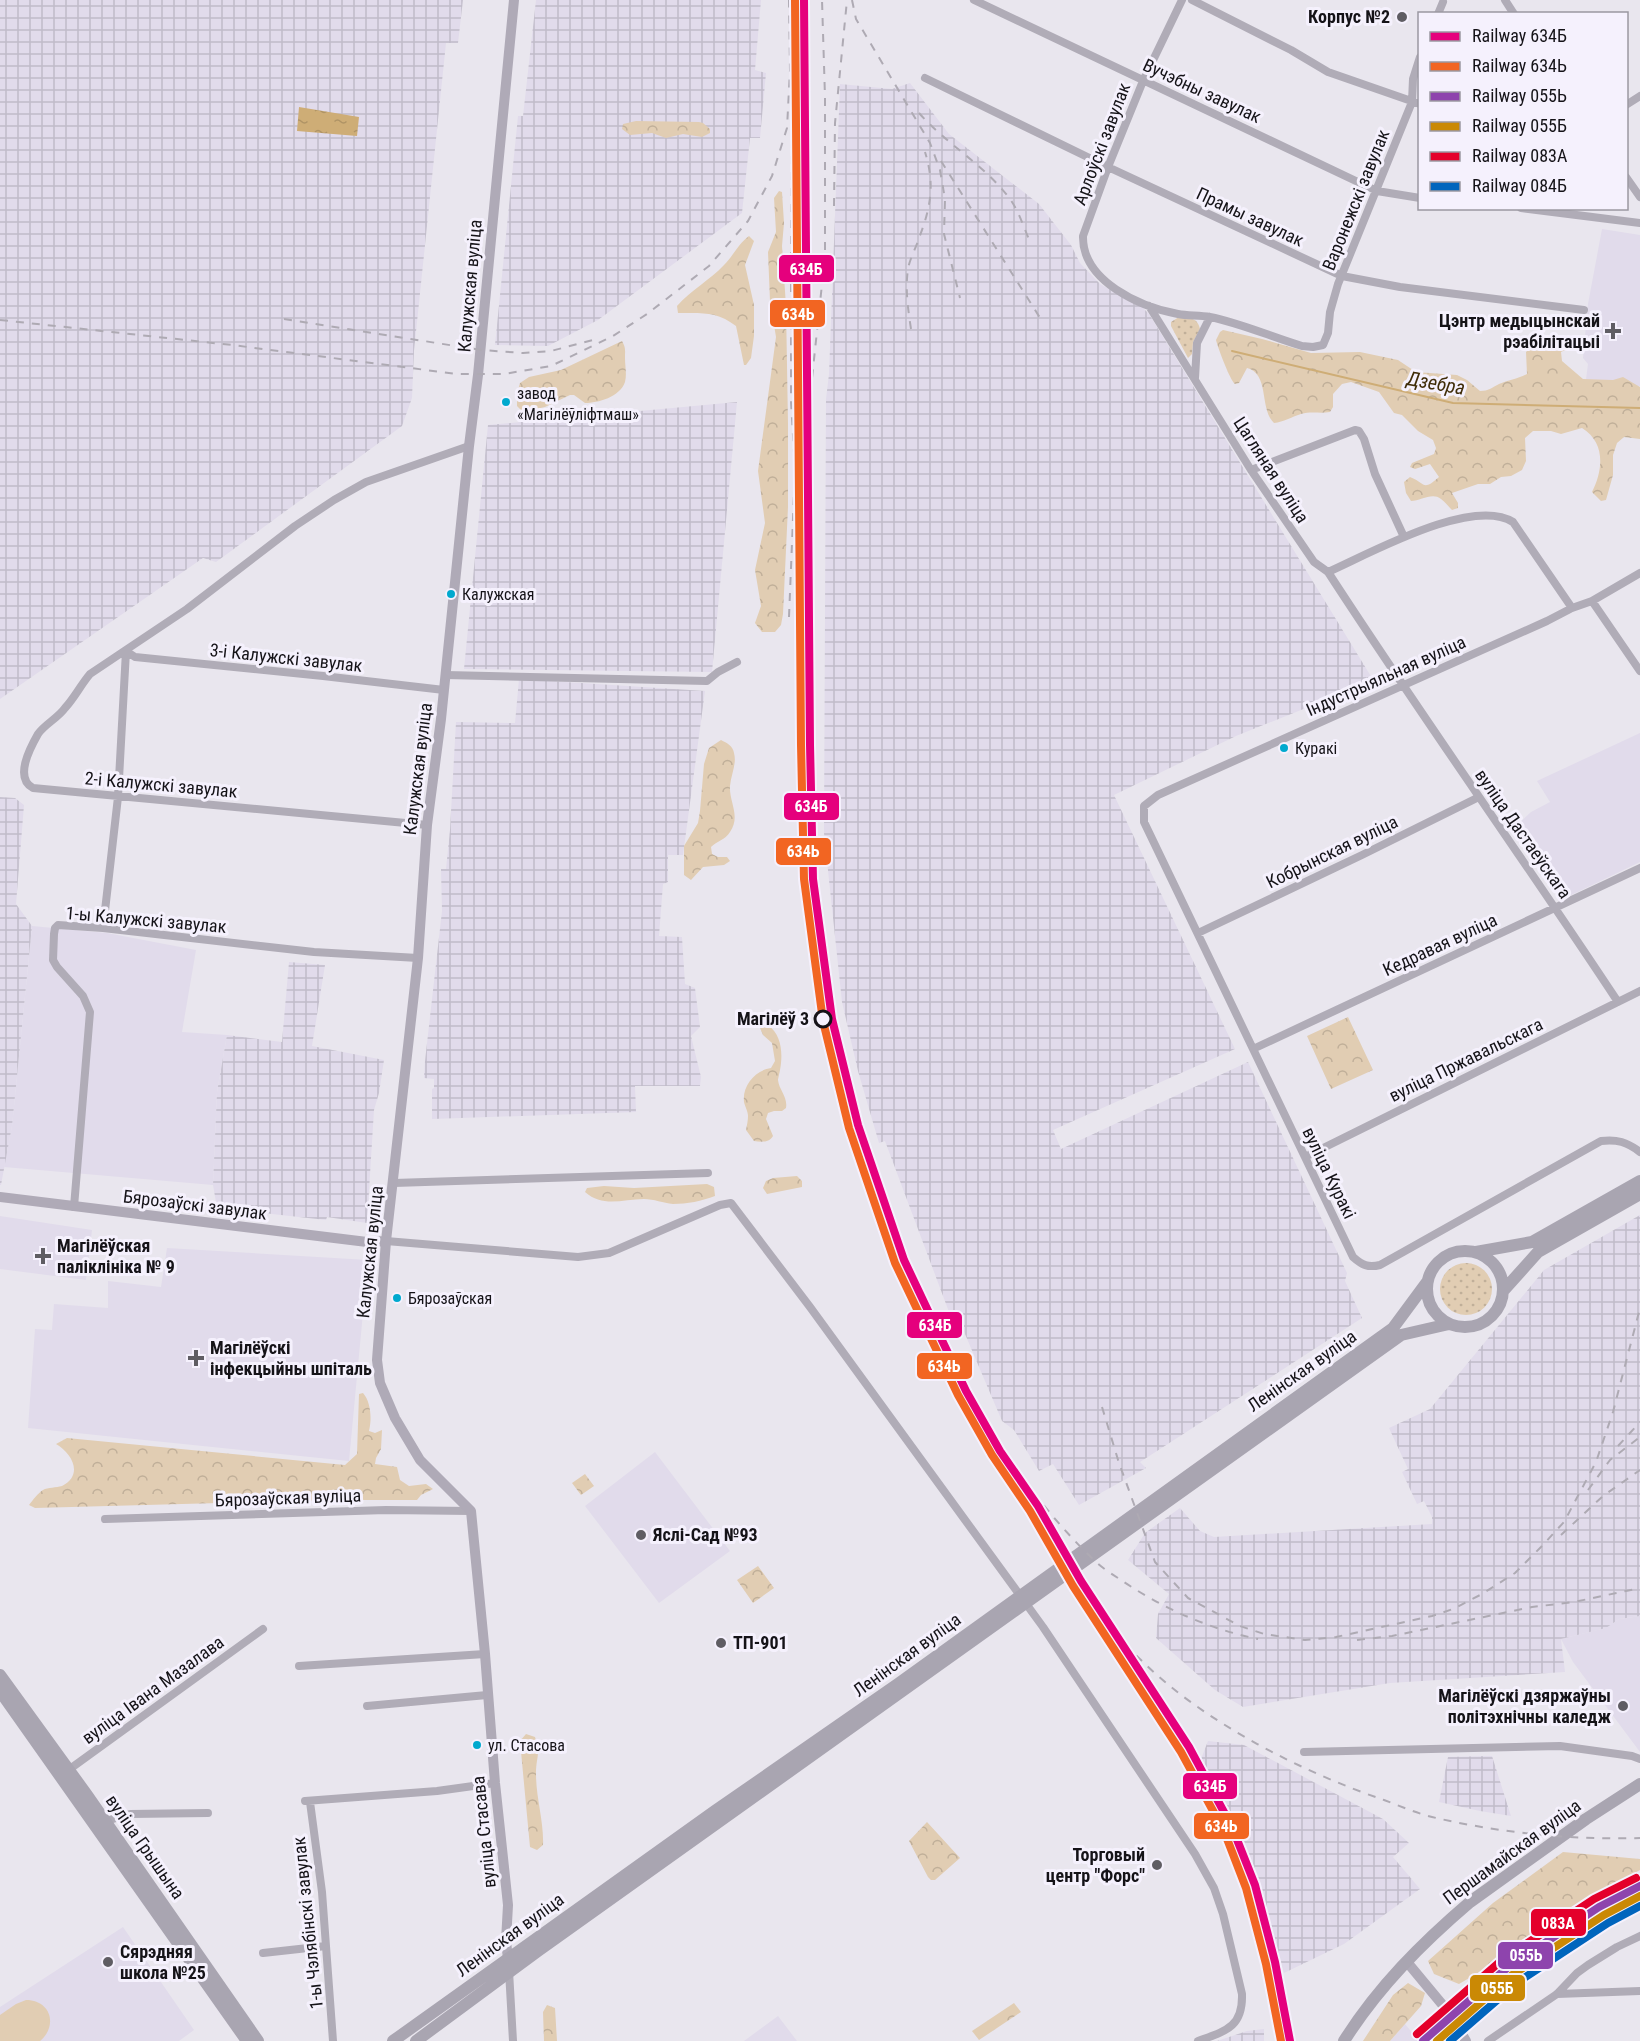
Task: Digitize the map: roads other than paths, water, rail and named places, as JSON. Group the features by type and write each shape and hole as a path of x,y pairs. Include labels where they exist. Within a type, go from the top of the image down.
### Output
{"main road":[{"path":"1640,1181 1532,1242 1476,1252 1451,1253 1440,1260 1432,1270 1427,1282 1427,1295 1431,1307 1449,1324 1462,1328 1474,1327 1486,1322 1498,1308 1504,1290 1538,1252 1640,1194"},
{"path":"1476,1252 1488,1258 1497,1267 1504,1290"},
{"name":"Ленінская вуліца","path":"393,2041 508,1966 900,1688 1186,1481 1393,1328 1427,1282"},
{"name":"Ленінская вуліца","path":"1186,1481 1401,1335 1449,1324"},
{"name":"вуліца Грышына","path":"0,1675 247,2041"},
{"name":"вуліца Грышына","path":"0,1691 106,1821 258,2041"},
{"name":"Першамайская вуліца","path":"1344,2041 1384,1986 1470,1902 1586,1819 1640,1784"},
{"name":"Ленінская вуліца","path":"417,2041 508,1966"}],"street":[{"name":"Калужская вуліца","path":"471,1511 420,1460 395,1418 380,1383 377,1360 386,1241 418,958 427,825 446,675 479,367 514,0"},
{"name":"Вучэбны завулак","path":"975,0 1377,191 1418,198"},
{"name":"Арлоўскі завулак","path":"1149,306 1104,280 1089,263 1083,247 1083,236 1143,81 1182,0"},
{"path":"1192,0 1291,50 1328,72 1416,103"},
{"name":"Варонежскі завулак","path":"1210,317 1302,346 1323,345 1328,333 1330,312 1342,276 1416,103 1413,78 1418,60"},
{"name":"Прамы завулак","path":"925,78 1108,167 1342,276 1400,287 1584,310"},
{"path":"1628,180 1640,197"},
{"path":"1537,210 1640,223"},
{"path":"1149,306 1177,314 1210,317 1197,343 1195,379"},
{"name":"Цагляная вуліца","path":"1149,306 1251,470 1314,562 1328,572 1402,686"},
{"path":"1251,470 1355,430 1359,431 1364,439 1375,474 1404,537"},
{"path":"103,928 118,797 126,651 187,609 295,526 334,500 366,482 469,446"},
{"path":"1328,572 1404,537 1437,525 1486,514 1505,517 1513,522 1572,608"},
{"name":"Індустрыяльная вуліца","path":"1144,806 1158,795 1592,601 1640,573"},
{"path":"1592,601 1640,672"},
{"name":"2-і Калужскі завулак","path":"126,651 90,674 65,709 39,733 23,774 24,781 33,788 427,825"},
{"name":"3-і Калужскі завулак","path":"126,651 135,657 444,690"},
{"path":"446,675 707,681 737,662"},
{"name":"вуліца Дастаеўскага","path":"1402,686 1556,908 1618,1002"},
{"name":"Кобрынская вуліца","path":"1198,933 1479,797"},
{"name":"вуліца Куракі","path":"1144,806 1144,822 1353,1257 1362,1265 1371,1267 1380,1265 1601,1140 1618,1140 1640,1152"},
{"name":"Кедравая вуліца","path":"1253,1049 1640,868"},
{"name":"1-ы Калужскі завулак","path":"74,1207 90,1012 83,996 53,960 54,934 58,925 314,952 418,958"},
{"name":"вуліца Пржавальскага","path":"1305,1157 1640,991"},
{"path":"394,1183 708,1173"},
{"name":"Бярозаўскі завулак","path":"0,1197 367,1242 386,1241"},
{"path":"386,1241 578,1257 609,1253 720,1204 731,1203 1043,1627 1195,1854 1214,1888 1223,1914 1242,1994 1242,2004 1240,2015 1229,2029 1198,2041"},
{"name":"Бярозаўская вуліца","path":"105,1519 386,1510 471,1511"},
{"name":"вуліца Стасава","path":"471,1511 508,1905 506,1941 513,2041"},
{"name":"вуліца Iвана Мазалава","path":"65,1773 262,1629"},
{"path":"299,1666 485,1654"},
{"path":"367,1706 487,1695"},
{"path":"1304,1752 1560,1746 1640,1759"},
{"name":"1-ы Чэлябінскі завулак","path":"333,2041 322,1892 307,1801 437,1791 495,1783"},
{"path":"106,1821 130,1814 208,1812"},
{"path":"1488,2041 1557,1994 1583,1969 1617,1947 1640,1936"},
{"path":"263,1953 326,1946"},
{"path":"1407,1962 1451,2015 1466,2041"},
{"path":"1557,1994 1640,1991"}],"water":[{"path":"299,107 359,117 357,136 297,131"}],"waterway":[{"name":"Дзебра","path":"1232,351 1453,403 1640,408"}],"railway":[{"path":"0,320 232,345 457,374 504,374 551,366 613,336 647,314 709,266 748,221 772,176 787,128 790,70 789,0"},
{"path":"807,425 825,256 825,97 822,0"},
{"path":"834,206 835,123 847,0"},
{"path":"852,0 856,19 930,143 940,170 945,199 944,234 960,298"},
{"path":"919,113 1002,189 1015,207 1031,244"},
{"path":"792,124 792,307"},
{"path":"911,329 907,276 929,206 931,185 925,152"},
{"path":"941,161 1042,321"},
{"path":"789,617 795,469 791,402 791,298"},
{"path":"284,319 481,350 523,353 551,351 593,340"},
{"path":"797,330 807,381"},
{"path":"803,525 800,632 811,924 822,1004 843,1097 887,1234 940,1356 997,1455 1081,1581"},
{"path":"1102,1407 1119,1463 1155,1562 1188,1598 1240,1626 1264,1634 1305,1640 1336,1637 1432,1616 1453,1609 1515,1573 1541,1547 1564,1522 1596,1462 1613,1412 1640,1308"},
{"path":"1618,1446 1640,1422"},
{"path":"1588,1490 1610,1460 1640,1437"},
{"path":"1014,1468 1063,1528 1107,1571 1169,1608 1222,1630 1258,1639"},
{"path":"1561,1535 1603,1496 1640,1470"},
{"path":"1357,1640 1392,1636 1532,1607 1574,1602 1640,1588"},
{"path":"1105,1619 1141,1660 1194,1704 1255,1743 1320,1775 1426,1815 1458,1823 1562,1836 1640,1838"},
{"path":"1441,2041 1510,1980 1560,1944 1640,1898"}],"rail line":[{"name":"634Ь","path":"795,0 804,879 823,1021 849,1128 895,1263 958,1395 992,1455 1030,1511 1073,1586 1181,1752 1224,1831 1246,1888 1266,1964 1281,2041"},
{"name":"634Б","path":"804,0 813,879 832,1019 858,1125 904,1260 966,1391 1000,1451 1038,1506 1081,1581 1189,1747 1232,1827 1255,1885 1275,1962 1290,2041"},
{"name":"083А","path":"1417,2034 1502,1960 1594,1899 1636,1878"},
{"name":"055Ь","path":"1423,2041 1507,1968 1599,1907 1640,1886"},
{"name":"055Б","path":"1437,2041 1512,1975 1604,1915 1640,1896"},
{"name":"084Б","path":"1450,2041 1518,1982 1608,1923 1640,1906"}],"place":[{"name":"Корпус №2","path":"1402,17"},
{"name":"Цэнтр медыцынскай рэабілітацыі","path":"1613,331"},
{"name":"завод «Магілёўліфтмаш»","path":"506,402"},
{"name":"Калужская","path":"451,594"},
{"name":"Куракі","path":"1284,748"},
{"name":"Магілёў 3","path":"823,1019"},
{"name":"Магілёўская паліклініка № 9","path":"43,1256"},
{"name":"Бярозаўская","path":"397,1298"},
{"name":"Магілёўскі інфекцыйны шпіталь","path":"196,1358"},
{"name":"Яслі-Сад №93","path":"641,1535"},
{"name":"ТП-901","path":"721,1643"},
{"name":"Магілёўскі дзяржаўны політэхнічны каледж","path":"1623,1706"},
{"name":"ул. Стасова","path":"477,1745"},
{"name":"Торговый центр \"Форс\"","path":"1157,1865"},
{"name":"Сярэдняя школа №25","path":"108,1962"}]}
